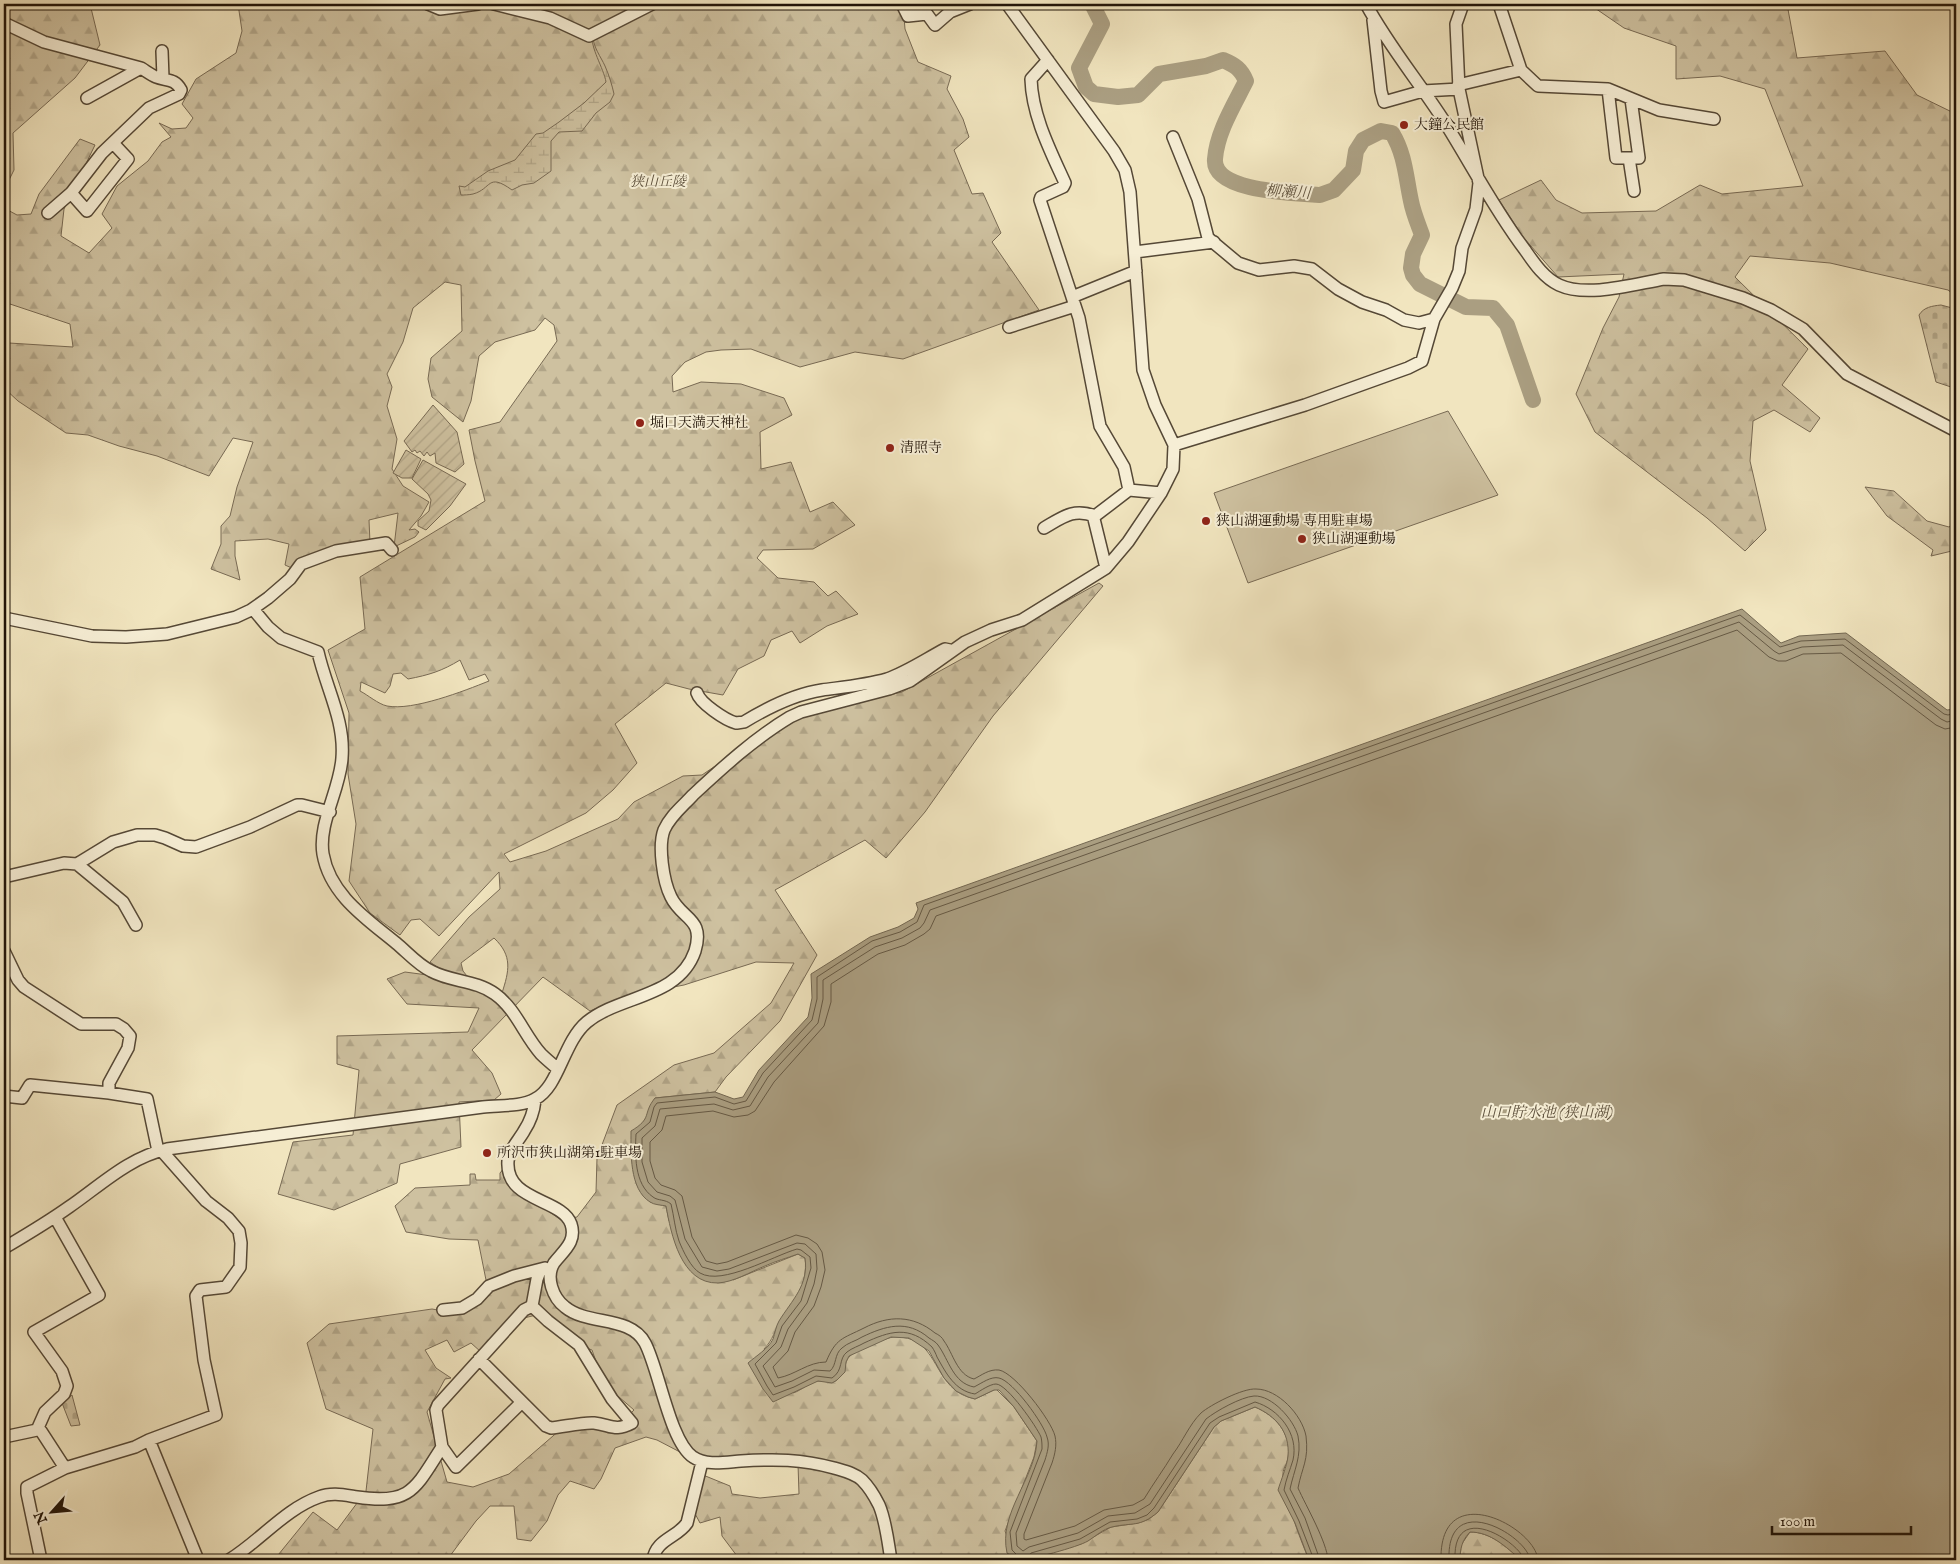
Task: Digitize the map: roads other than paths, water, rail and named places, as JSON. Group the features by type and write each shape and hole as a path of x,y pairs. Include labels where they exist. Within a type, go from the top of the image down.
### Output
{"street":[{"path":"428,4 440,10 478,4"},
{"path":"494,4 550,18 589,36 652,4"},
{"path":"902,4 908,16 928,14 935,25 950,12 970,4"},
{"path":"4,1248 55,1217 127,1164 159,1151 473,1108 522,1104 535,1100 552,1083 577,1033 590,1020 609,1009 663,988 681,972 694,954 698,937 697,929 694,922 671,897 661,850 664,830 672,816 728,762 790,716 903,684 980,634 1022,620 1106,568 1128,542 1161,493 1173,469 1174,445 1155,405 1143,370 1130,192 1125,170 1114,151 1007,4"},
{"path":"1366,4 1443,120 1480,183 1541,272 1559,285 1574,290 1589,290 1674,278 1743,298 1771,310 1803,328 1847,374 1956,431"},
{"path":"1174,445 1305,405 1416,365 1422,361 1434,319 1452,288 1459,271 1462,248 1476,209 1480,183 1459,87 1456,24 1463,4"},
{"path":"1500,4 1521,70 1538,86 1608,89 1659,110 1714,119"},
{"path":"1373,16 1381,91 1384,102 1423,91 1459,87 1521,70"},
{"path":"4,23 44,42 141,68 155,77 172,80 178,84 181,90 179,94 150,108 102,153 71,193 48,213"},
{"path":"162,51 163,78"},
{"path":"1048,60 1031,79 1032,90 1044,136 1065,182 1064,187 1041,197 1040,200 1074,302 1095,394 1100,426 1124,467 1129,490"},
{"path":"87,98 141,68"},
{"path":"1608,89 1616,158 1639,158 1631,98"},
{"path":"1173,137 1198,199 1208,238 1238,263 1260,270 1294,266 1312,269 1338,289 1362,302 1386,310 1404,320 1419,324 1434,319"},
{"path":"71,193 87,211 128,159 113,143"},
{"path":"1629,158 1634,191"},
{"path":"1135,252 1214,242"},
{"path":"1008,327 1074,302 1136,271"},
{"path":"1044,528 1069,514 1084,512 1095,516 1129,490 1161,493"},
{"path":"1093,515 1101,555 1106,568"},
{"path":"4,618 92,636 126,637 167,634 236,617 253,609 290,579 301,564 336,552 386,543 392,550"},
{"path":"253,609 268,627 281,638 318,652 322,673 339,717 342,738 340,772 324,832 323,846 325,863 332,880 353,907 430,971 476,985 497,995 510,1009 540,1054 558,1069"},
{"path":"697,693 699,699 718,713 736,723 744,722 792,698 821,690 857,686 885,680 945,649 953,651"},
{"path":"77,864 117,840 136,835 155,835 183,846 196,847 250,827 297,805 302,804 330,812"},
{"path":"4,877 64,863 77,864 123,902 136,925"},
{"path":"4,956 24,987 81,1024 116,1024 130,1036 128,1048 109,1083 109,1093"},
{"path":"4,1096 22,1098 30,1085 147,1099 159,1151 206,1201 234,1223 239,1231 241,1243 240,1267 226,1287 200,1290 196,1296 204,1360 216,1415 135,1447 65,1468 27,1487 41,1560"},
{"path":"443,1310 462,1308 477,1299 489,1286 532,1271 540,1271 553,1264 567,1248 572,1238 570,1222 564,1214 520,1189 514,1182 509,1169 509,1157 525,1130 535,1107 535,1100"},
{"path":"36,1430 45,1412 64,1394 67,1386 58,1364 34,1332 99,1295 55,1217"},
{"path":"553,1264 550,1275 551,1286 562,1305 581,1317 628,1327 637,1333 644,1342 682,1446 692,1457 702,1462 719,1463 778,1459 816,1463 848,1472 861,1479 879,1505 891,1560"},
{"path":"532,1306 540,1271"},
{"path":"522,1402 456,1467 442,1447 436,1410 524,1310 532,1306"},
{"path":"479,1359 546,1426 551,1428 593,1423 612,1428 622,1428 632,1423 612,1399 580,1345 537,1312 532,1306"},
{"path":"4,1437 36,1430 45,1435 65,1468"},
{"path":"149,1440 198,1560"},
{"path":"229,1560 287,1516 319,1497 333,1494 395,1499 405,1496 414,1489 442,1447"},
{"path":"653,1560 659,1544 684,1528 687,1522 702,1462"}],"water":[{"name":"山口貯水池 (狭山湖)","path":"1742,609 1781,643 1799,636 1846,633 1947,710 1956,709 1956,1560 1521,1560 1504,1545 1491,1537 1470,1532 1462,1545 1460,1560 1309,1560 1295,1523 1278,1490 1288,1456 1287,1439 1275,1420 1255,1407 1221,1421 1214,1427 1158,1512 1151,1517 1136,1524 1109,1528 1088,1541 1075,1546 1043,1556 1018,1560 1007,1553 1006,1538 1008,1524 1035,1455 1037,1441 1014,1407 999,1390 994,1390 975,1399 968,1397 956,1391 944,1378 929,1351 909,1338 891,1337 849,1356 845,1372 832,1383 818,1381 773,1402 748,1363 771,1343 779,1321 802,1284 806,1268 805,1258 798,1254 769,1264 736,1279 718,1283 705,1281 695,1275 680,1255 671,1230 666,1206 652,1203 643,1196 635,1179 631,1131 638,1127 645,1119 655,1098 715,1092 734,1099 743,1097 759,1070 808,1017 812,998 811,974 870,937 898,927 914,918 918,909 916,903"}],"waterway":[{"name":"柳瀬川","path":"1092,4 1102,24 1079,68 1086,87 1094,94 1118,97 1138,95 1159,74 1206,66 1223,60 1240,70 1246,81 1231,109 1216,149 1215,159 1218,170 1227,179 1258,189 1320,195 1334,190 1353,170 1356,151 1363,140 1381,131 1392,133 1400,149 1412,205 1422,235 1413,254 1411,268 1413,275 1420,284 1466,307 1493,308 1507,325 1533,400"}],"place":[{"name":"大鐘公民館","path":"1404,125"},
{"name":"堀口天満天神社","path":"640,423"},
{"name":"清照寺","path":"890,448"},
{"name":"狭山湖運動場 専用駐車場","path":"1206,521"},
{"name":"狭山湖運動場","path":"1302,539"},
{"name":"所沢市狭山湖第1駐車場","path":"487,1153"}],"park label":[{"name":"狭山丘陵","path":"658,182"}]}
